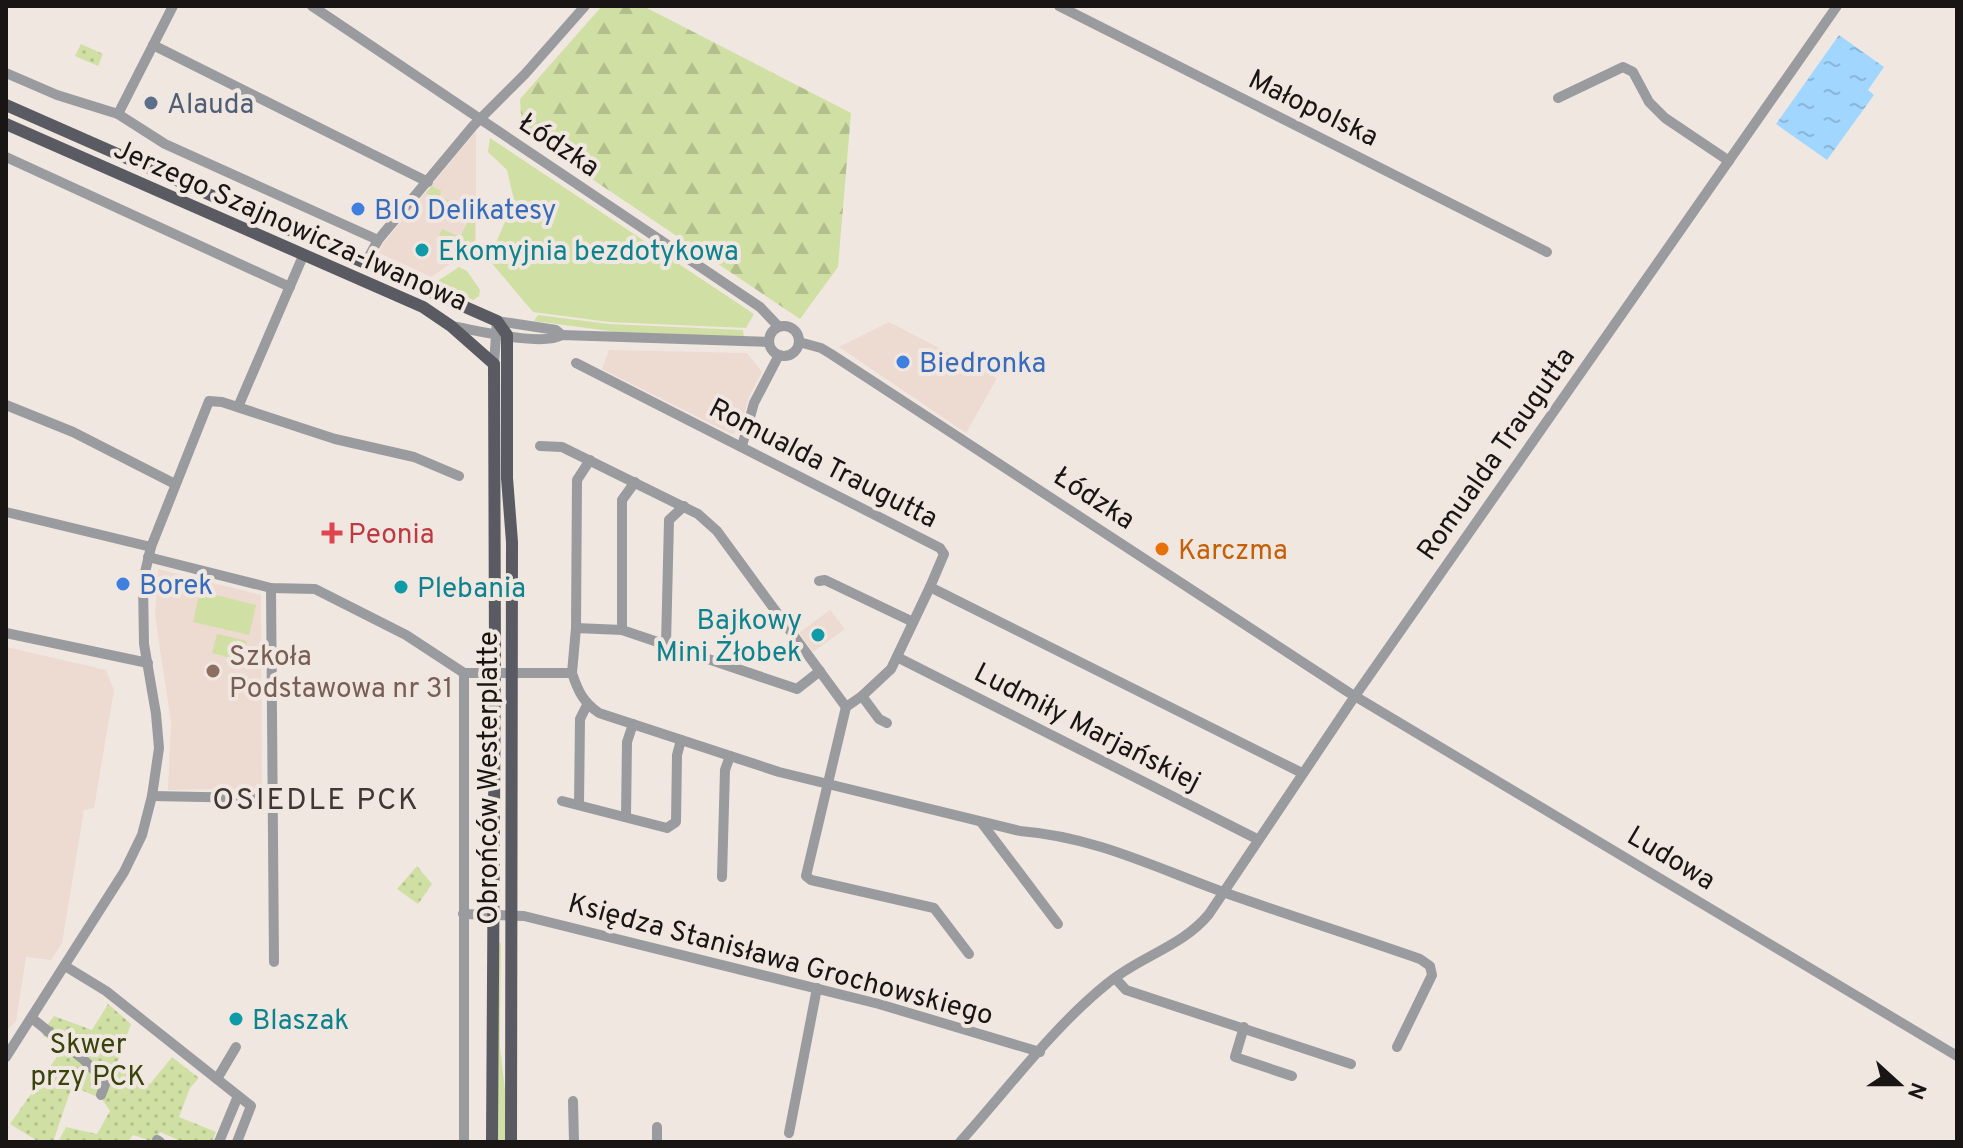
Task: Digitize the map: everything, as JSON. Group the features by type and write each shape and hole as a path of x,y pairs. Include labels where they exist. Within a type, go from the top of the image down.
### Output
{"main road":[{"name":"Jerzego Szajnowicza-Iwanowa","path":"6,105 466,309 500,330"},
{"name":"Jerzego Szajnowicza-Iwanowa","path":"6,124 423,307 451,326"},
{"path":"451,326 494,364"},
{"name":"Obrońców Westerplatte","path":"500,330 512,542 511,1142"},
{"name":"Obrońców Westerplatte","path":"492,1142 494,364"}],"street":[{"path":"118,114 173,6"},
{"name":"Łódzka","path":"312,6 760,307 778,326"},
{"path":"365,264 378,240 479,119 525,74 585,6"},
{"name":"Małopolska","path":"1059,6 1547,252"},
{"name":"Romualda Traugutta","path":"960,1142 1079,1009 1115,978 1185,938 1198,927 1837,6"},
{"path":"153,45 428,182"},
{"path":"1558,98 1623,67 1628,68 1649,102 1665,118 1729,161"},
{"name":"Jerzego Szajnowicza-Iwanowa","path":"6,73 57,95 118,114 165,144 378,240"},
{"path":"6,157 290,287"},
{"path":"238,407 303,256"},
{"name":"Jerzego Szajnowicza-Iwanowa","path":"451,326 556,330 562,335"},
{"path":"778,326 793,329 799,342 792,354 779,355 771,349 768,342 770,334 778,326"},
{"name":"Jerzego Szajnowicza-Iwanowa","path":"500,330 530,340 554,340 562,335 768,342"},
{"name":"Obrońców Westerplatte","path":"494,364 500,330"},
{"name":"Łódzka","path":"799,342 831,354 1358,698"},
{"path":"742,446 754,403 779,355"},
{"name":"Romualda Traugutta","path":"576,363 940,548 944,554 930,587"},
{"path":"6,1057 124,872 142,835 159,748 141,603 149,552 209,401 238,407 335,439 414,457 459,476"},
{"path":"6,405 73,432 175,484"},
{"path":"540,446 562,447 698,514 717,531 846,707"},
{"path":"590,460 577,480 576,628 572,673 579,694 587,705 599,713 826,784 1020,831 1058,834 1129,855 1223,892 1426,962 1432,975 1397,1047"},
{"path":"622,630 622,500 635,482"},
{"path":"666,644 669,520 684,506"},
{"name":"Obrońców Westerplatte","path":"6,512 271,588 315,589 406,635 464,673"},
{"path":"819,581 825,580 913,622"},
{"path":"969,954 934,908 811,880 806,876 846,707 891,669 930,587 1302,773"},
{"path":"271,588 274,962"},
{"path":"576,628 622,630 797,689 820,671"},
{"path":"6,633 148,663"},
{"name":"Ludmiły Marjańskiej","path":"897,657 1257,839"},
{"path":"464,1142 464,673 572,673"},
{"path":"862,696 879,719 887,723"},
{"name":"Ludowa","path":"1358,698 1957,1056"},
{"path":"579,805 580,719 587,705"},
{"path":"626,817 627,742 633,724"},
{"path":"562,801 667,828 676,822 677,755 681,740"},
{"path":"722,877 725,861 725,770 730,756"},
{"path":"152,796 253,798"},
{"path":"981,822 1058,924"},
{"name":"Księdza Stanisława Grochowskiego","path":"463,914 510,915 817,988 1040,1052"},
{"path":"65,966 106,991 251,1106 237,1142"},
{"path":"1115,978 1126,990 1351,1064"},
{"path":"789,1133 817,988"},
{"path":"33,1019 106,1082 101,1095"},
{"path":"1244,1027 1235,1057 1292,1076"},
{"path":"217,1079 236,1047"},
{"path":"219,1142 238,1096"},
{"path":"573,1101 574,1142"},
{"path":"657,1127 657,1142"}],"shaded area":[{"path":"476,131 476,246 431,277 379,253 382,245"},
{"path":"889,322 997,378 966,433 839,347"},
{"path":"609,350 747,353 762,372 749,397 740,430 732,434 602,369"},
{"name":"Szkoła Podstawowa nr 31","path":"158,569 261,595 262,788 168,790 171,722 155,616"},
{"path":"830,610 845,629 813,652 799,633"},
{"path":"6,647 106,670 114,690 94,808 84,810 62,943 51,960 26,957 16,1021 6,1031"}],"green space":[{"path":"602,6 643,6 851,113 838,267 800,319 522,132 520,99"},
{"path":"81,44 103,54 98,66 75,56"},
{"path":"490,138 754,314 746,328 609,322 533,312 489,260 514,200 507,170 488,152"},
{"path":"432,186 441,191 440,196 475,214 475,245 469,250 439,235 442,229 460,237 470,218 426,193"},
{"path":"459,267 467,271 480,290 479,296 473,300 436,282"},
{"path":"538,315 609,324 743,330 744,337 617,332 534,321"},
{"path":"200,591 256,605 249,635 193,622"},
{"path":"217,634 247,641 242,661 212,653"},
{"path":"417,866 432,884 418,904 397,889"},
{"path":"497,942 501,943 500,1047 505,1090 505,1142 497,1142"},
{"name":"Skwer przy PCK","path":"108,1004 131,1024 116,1066 150,1084 172,1057 199,1078 190,1088 179,1117 216,1132 212,1142 183,1142 160,1132 154,1142 133,1135 128,1142 58,1142 66,1127 97,1134 110,1111 102,1099 72,1086 53,1142 39,1142 10,1124 61,1051 41,1033 54,1016 92,1030"}],"water":[{"path":"1839,35 1884,67 1868,90 1874,95 1827,160 1776,124"}],"place":[{"name":"Alauda","path":"151,103"},
{"name":"BIO Delikatesy","path":"358,209"},
{"name":"Ekomyjnia bezdotykowa","path":"422,250"},
{"name":"Biedronka","path":"903,362"},
{"name":"Peonia","path":"332,533"},
{"name":"Karczma","path":"1162,549"},
{"name":"Borek","path":"123,584"},
{"name":"Plebania","path":"401,587"},
{"name":"Bajkowy Mini Żłobek","path":"818,635"},
{"name":"Szkoła Podstawowa nr 31","path":"213,671"},
{"name":"Blaszak","path":"236,1019"}],"district":[{"name":"OSIEDLE PCK","path":"316,799"}]}
